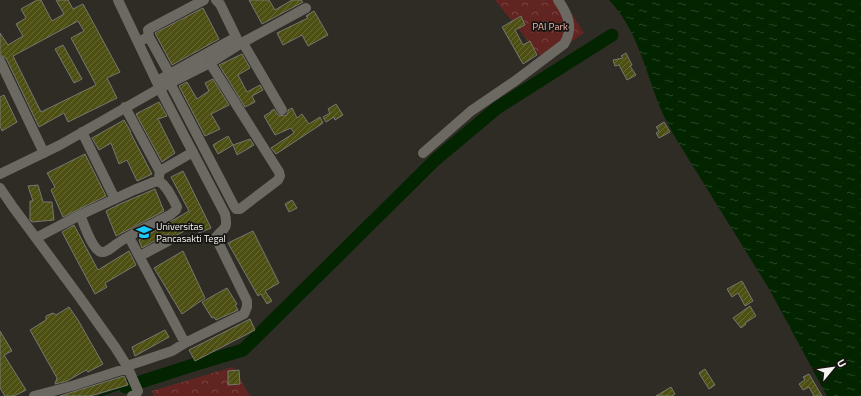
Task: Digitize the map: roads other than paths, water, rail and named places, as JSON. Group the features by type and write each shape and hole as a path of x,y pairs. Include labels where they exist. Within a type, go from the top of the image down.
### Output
{"street":[{"path":"34,396 129,370 172,351 244,314 248,307 247,301 216,237 227,224 225,214 158,84 118,0"},
{"path":"204,0 150,28 148,30 149,36 234,206 236,209 240,209 278,180 280,176 279,172 210,63"},
{"path":"216,0 220,4 240,41 282,110"},
{"path":"423,153 471,111 515,81 564,44 568,36 570,24 567,15 558,0"},
{"path":"0,174 44,153 82,132 126,107 169,78 306,8"},
{"path":"138,42 149,36"},
{"path":"169,78 210,63 240,41"},
{"path":"0,61 44,153"},
{"path":"80,215 95,247 101,252 107,251 129,236 170,215 176,210 177,207 163,184 126,107"},
{"path":"82,132 115,199"},
{"path":"36,238 80,215 154,182 160,177 166,167 193,152"},
{"path":"0,188 90,311 129,370 135,392"},
{"path":"129,236 185,343"},
{"path":"140,256 168,241"}],"water":[{"path":"609,0 861,0 861,396 827,396 768,287 673,134 656,98 634,39 619,12"}],"waterway":[{"path":"125,387 243,350 435,160 497,108 612,35"},
{"path":"99,396 125,387"}],"place":[{"name":"Universitas Pancasakti Tegal","path":"144,232"}],"park label":[{"name":"PAI Park","path":"550,26"}]}
